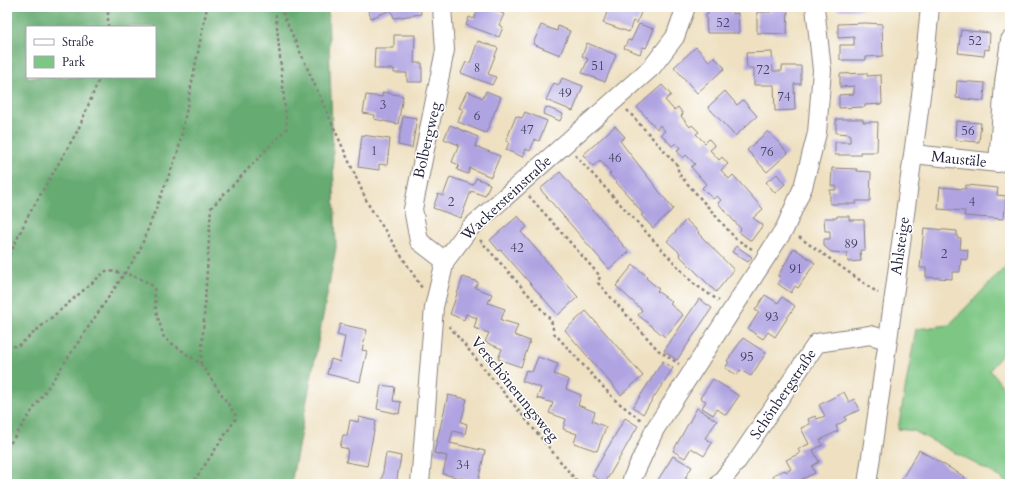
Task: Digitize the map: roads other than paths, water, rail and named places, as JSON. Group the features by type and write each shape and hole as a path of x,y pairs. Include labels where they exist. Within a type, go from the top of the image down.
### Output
{"street":[{"name":"Bolbergweg","path":"442,7 445,50 418,176 413,209 419,241 445,261"},
{"path":"633,484 632,479 655,430 691,372 767,258 785,228 803,187 817,133 822,70 815,7"},
{"name":"Ahlsteige","path":"867,484 913,154 930,7"},
{"name":"Wackersteinstraße","path":"420,484 434,307 445,261 470,228 564,143 652,67 674,37 681,9"},
{"name":"Maustäle","path":"913,154 998,162 1007,83 1010,40"},
{"name":"Schönbergstraße","path":"719,484 738,460 816,343 870,335 888,340"}]}
